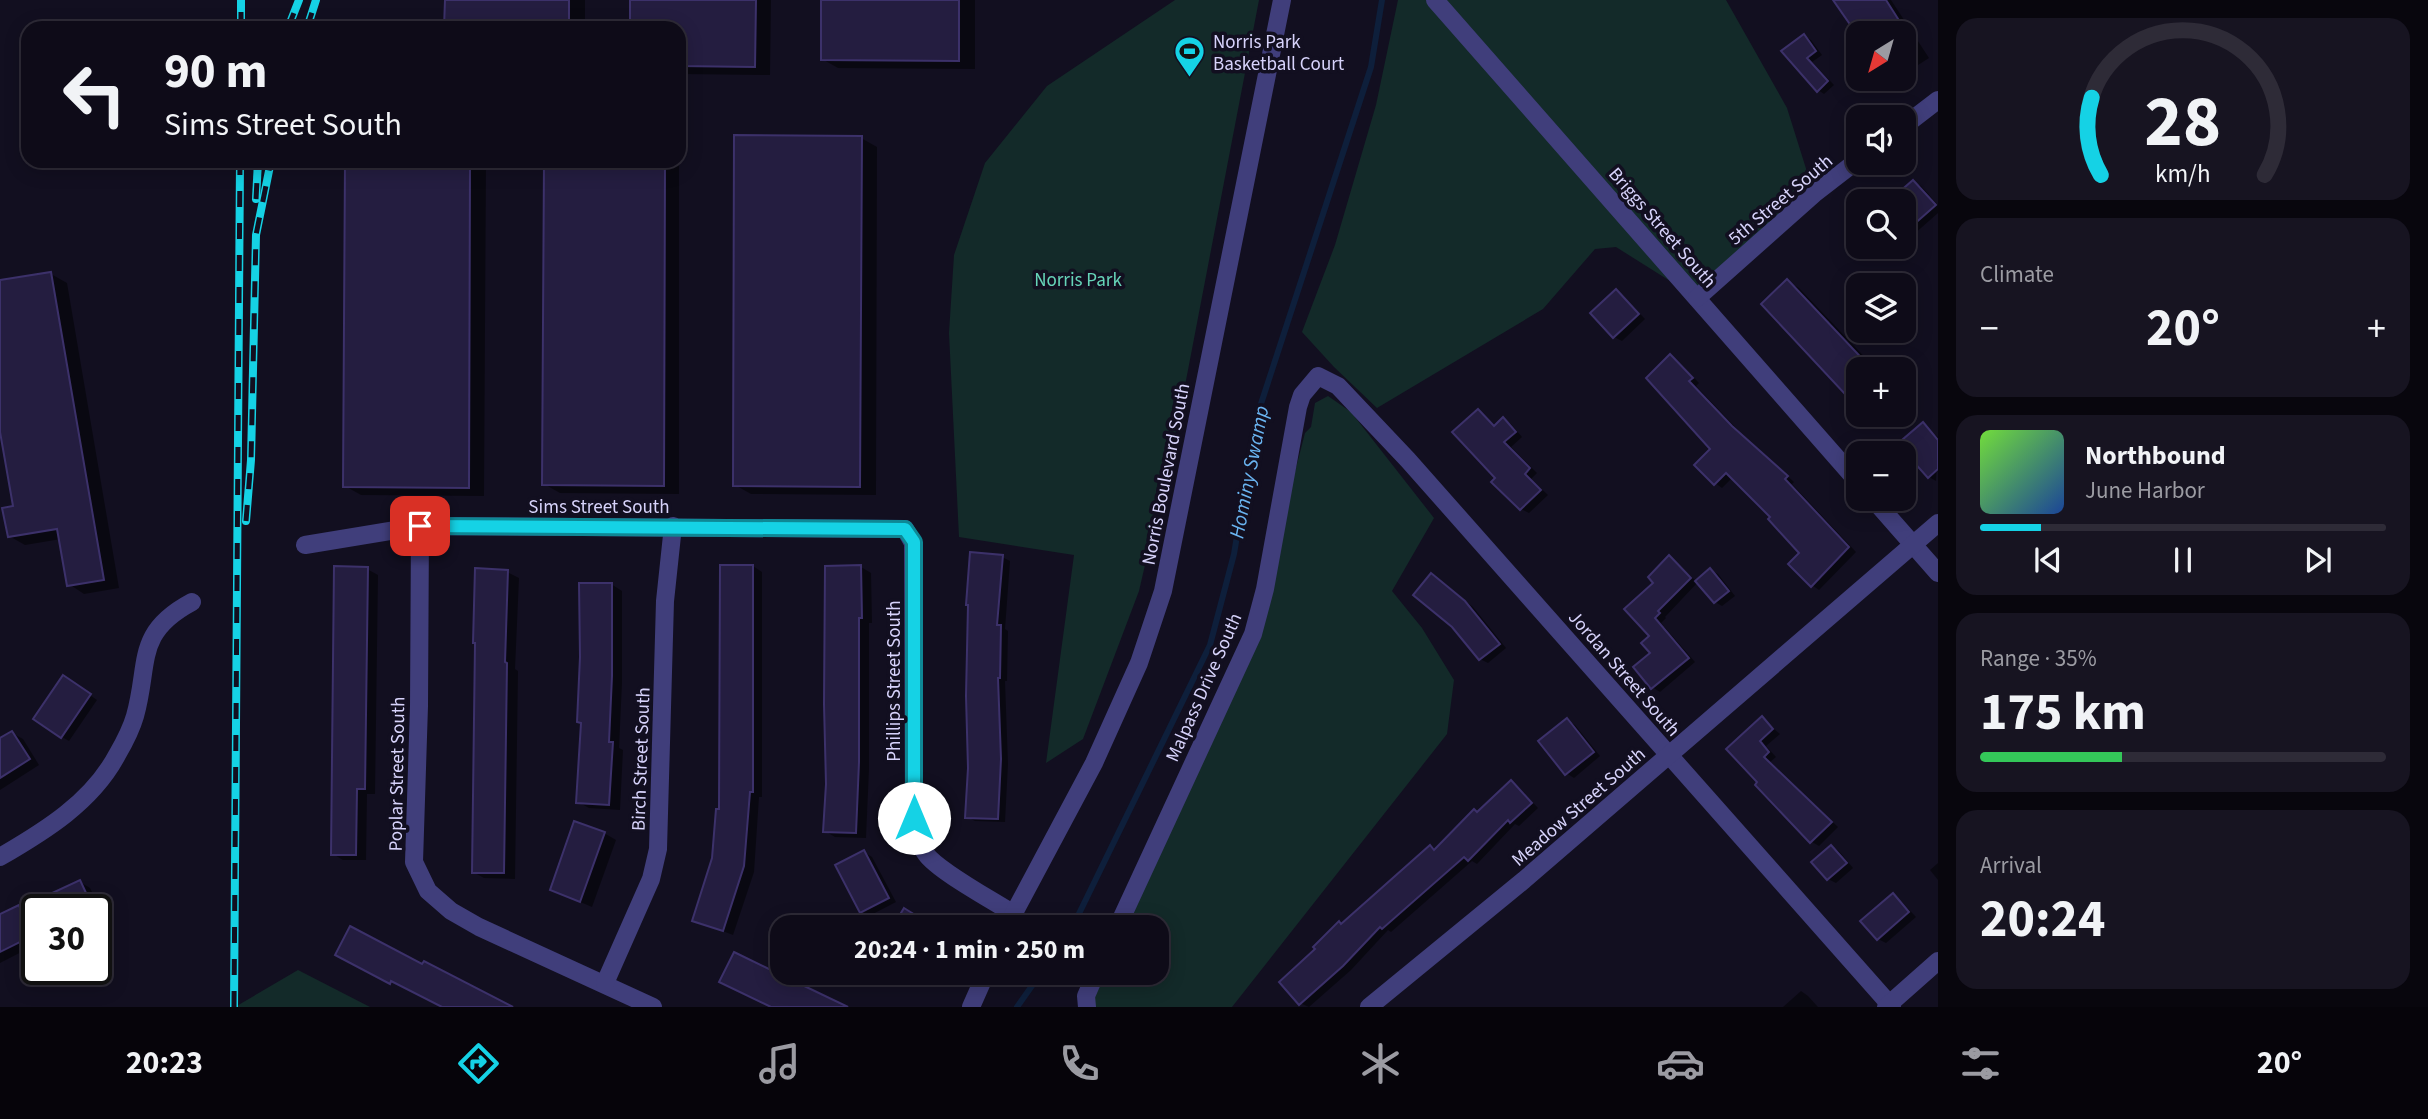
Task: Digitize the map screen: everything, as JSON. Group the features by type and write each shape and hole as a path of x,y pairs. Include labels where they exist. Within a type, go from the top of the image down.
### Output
{"street":[{"name":"Norris Boulevard South","path":"1012,915 1094,763 1139,663 1163,591 1282,0"},
{"name":"Briggs Street South","path":"1435,0 1846,468"},
{"path":"1916,117 1938,100"},
{"name":"5th Street South","path":"1697,298 1814,194 1846,169"},
{"name":"Jordan Street South","path":"1318,376 1338,386 1408,460 1889,1006"},
{"name":"Malpass Drive South","path":"1123,915 1253,634 1265,589 1298,407 1302,395 1318,376"},
{"path":"1883,511 1938,573"},
{"name":"Meadow Street South","path":"1369,1007 1670,756 1938,523"},
{"name":"Sims Street South","path":"305,545 420,526 905,529"},
{"name":"Poplar Street South","path":"420,526 419,706 414,862 428,891 451,911 536,955 605,983 653,1007"},
{"name":"Birch Street South","path":"605,983 651,878 658,849 665,601 673,526"},
{"name":"Phillips Street South","path":"905,529 914,542 914,818 918,840 928,857 1003,915"},
{"path":"0,857 62,817 96,786 115,758 133,721 150,640 174,612 192,602"},
{"path":"1889,1006 1938,961"},
{"path":"971,1007 981,985"},
{"path":"1087,1007 1086,996 1091,985"}],"green space":[{"name":"Norris Park","path":"1175,0 1259,0 1178,422 1139,591 1083,739 1046,763 1074,555 959,537 949,333 954,255 985,163 1047,86"},
{"path":"1398,0 1726,0 1787,108 1814,194 1697,298 1616,247 1595,249 1543,309 1377,408 1302,332 1335,245 1376,105"},
{"path":"1328,396 1351,412 1434,518 1392,591 1422,628 1454,680 1447,734 1232,1007 1087,1007 1093,985 1169,985 1169,915 1122,915 1256,623 1305,433 1311,427 1315,403"},
{"path":"298,970 370,1007 235,1007"}],"building":[{"path":"445,0 569,0 569,21 444,21"},
{"path":"630,0 756,0 755,67 686,66 686,21 630,21"},
{"path":"821,0 959,0 959,61 821,60"},
{"path":"1833,0 1886,0 1899,21 1848,21"},
{"path":"1804,34 1816,51 1807,58 1828,81 1817,92 1781,51"},
{"path":"734,135 862,136 860,487 733,486"},
{"path":"345,168 470,168 469,488 343,487"},
{"path":"544,168 665,168 664,486 542,485"},
{"path":"1913,180 1936,205 1916,222 1916,189 1903,189"},
{"path":"51,272 104,580 67,586 57,529 8,537 2,508 13,506 0,432 0,280"},
{"path":"1787,279 1861,357 1846,357 1846,395 1761,304"},
{"path":"1616,289 1639,314 1613,338 1590,313"},
{"path":"1670,354 1693,378 1689,381 1732,426 1788,476 1785,479 1849,547 1811,587 1788,564 1799,553 1768,519 1770,517 1726,473 1714,485 1694,465 1710,449 1646,378"},
{"path":"1478,409 1494,426 1503,417 1516,432 1504,442 1530,468 1525,474 1541,490 1520,510 1491,482 1495,478 1452,432"},
{"path":"1923,422 1938,440 1938,469 1928,478 1916,465 1916,441 1902,440"},
{"path":"970,552 1003,555 997,625 1001,625 998,678 1001,759 998,819 965,818 968,768 966,605"},
{"path":"1669,555 1691,578 1658,611 1660,613 1655,618 1689,658 1651,689 1633,667 1650,653 1641,643 1649,636 1624,609 1653,583 1648,577"},
{"path":"720,565 753,565 753,792 750,792 744,866 723,931 692,921 712,858 716,809 719,809"},
{"path":"861,565 856,833 823,832 826,784 825,566"},
{"path":"334,566 368,567 365,789 357,789 356,855 331,855"},
{"path":"475,568 508,570 504,873 472,873"},
{"path":"1710,568 1729,591 1714,603 1695,581"},
{"path":"1431,573 1465,601 1500,644 1479,660 1452,627 1413,595"},
{"path":"579,583 612,583 609,742 613,742 609,805 576,803 581,723 577,722"},
{"path":"63,675 91,694 61,738 33,719"},
{"path":"1762,716 1773,729 1760,741 1769,752 1764,757 1832,822 1810,843 1755,785 1757,782 1726,749"},
{"path":"1567,718 1594,752 1565,775 1538,741"},
{"path":"12,731 30,759 0,778 0,738"},
{"path":"1511,780 1532,803 1510,823 1508,820 1468,861 1464,857 1382,929 1380,927 1343,966 1299,1005 1279,982 1315,949 1313,947 1339,921 1341,924 1430,845 1434,850 1474,809 1477,812"},
{"path":"574,821 605,832 580,902 550,890"},
{"path":"1831,845 1847,863 1827,880 1811,862"},
{"path":"864,850 889,898 860,913 835,865"},
{"path":"80,880 87,894 50,894"},
{"path":"1893,893 1909,912 1877,940 1860,921"},
{"path":"19,905 21,942 0,952 0,914"},
{"path":"904,908 915,915 900,915"},
{"path":"350,926 513,1007 442,1007 391,981 390,984 335,955"},
{"path":"734,952 770,969 770,985 802,985 848,1007 771,1007 719,982"}],"waterway":[{"name":"Hominy Swamp","path":"1078,915 1210,645 1234,554 1257,416 1371,67 1382,0"},
{"name":"Hominy Swamp","path":"1017,1007 1033,985"}],"railway":[{"path":"241,0 241,21"},
{"path":"291,21 299,0"},
{"path":"309,21 316,0"},
{"path":"234,1007 240,168"},
{"path":"256,199 258,168"},
{"path":"246,521 251,460 256,235 270,168"}],"place":[{"name":"Norris Park Basketball Court","path":"1190,79"}],"route":[{"path":"420,526 905,529 914,542 914,818"}]}
